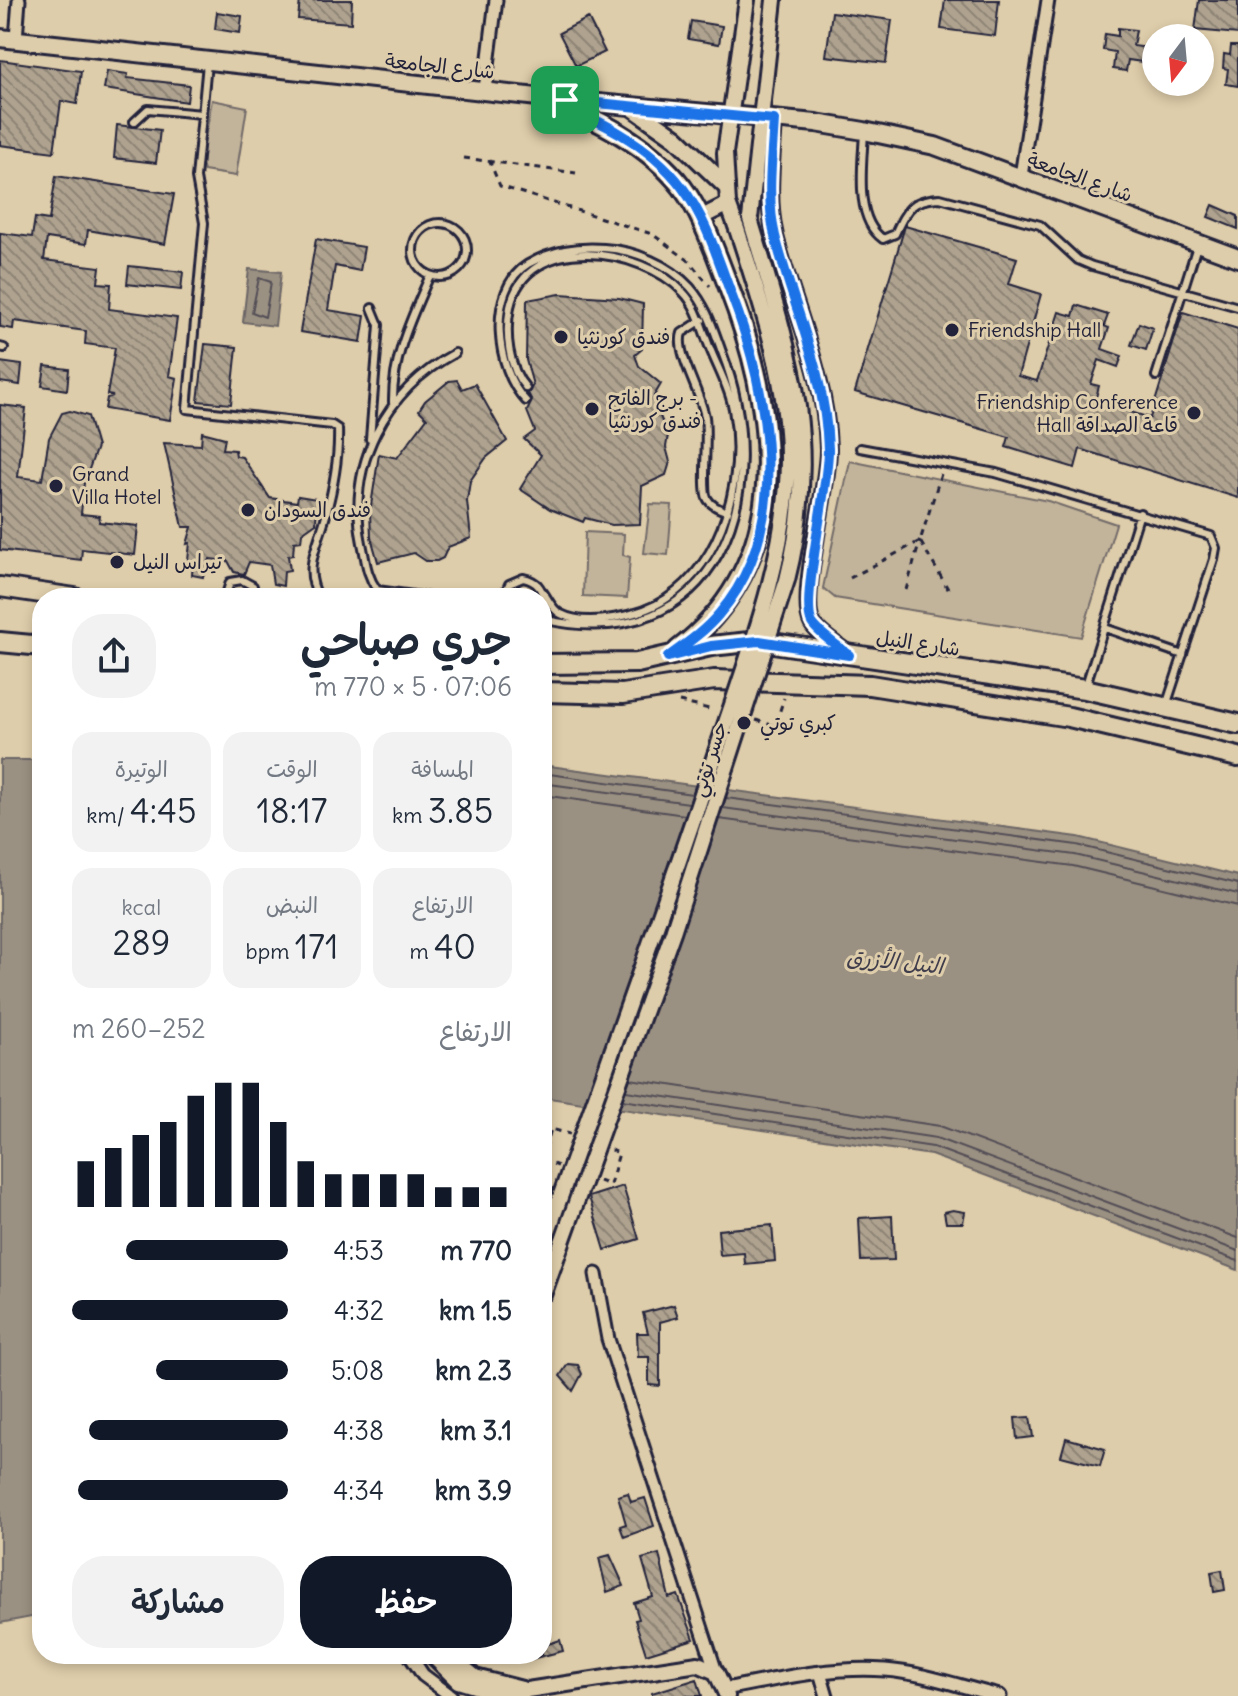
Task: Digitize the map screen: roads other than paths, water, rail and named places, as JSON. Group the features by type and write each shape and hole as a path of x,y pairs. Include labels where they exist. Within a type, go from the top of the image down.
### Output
{"main road":[{"name":"شارع الجامعة","path":"8,38 864,131 935,146 1238,258"},
{"path":"546,98 586,115 643,149 682,186 700,218 747,334 765,427 768,487 761,531 741,581 720,614 668,657"},
{"path":"630,105 676,138 726,186"},
{"path":"0,587 32,592"},
{"name":"شارع النيل","path":"552,664 600,666 668,657 711,646 759,641 1085,689 1238,724"},
{"path":"0,642 32,645"},
{"path":"552,692 623,694 714,680 825,681 898,688 1127,729 1238,757"},
{"path":"1127,729 1135,698"}],"street":[{"path":"8,38 19,0"},
{"path":"485,90 496,0"},
{"path":"743,222 728,204 725,153 734,115 747,0"},
{"path":"774,0 767,120 775,233 813,358 825,414 828,449 826,492 807,607 817,629 849,655"},
{"path":"1021,176 1048,0"},
{"path":"743,222 767,120"},
{"path":"700,218 728,204"},
{"name":"جسر توتي","path":"552,1220 658,928 728,716 784,524 788,458 786,421 743,222"},
{"name":"جسر توتي","path":"552,1270 673,932 798,538 804,479 800,410 743,222"},
{"path":"596,1274 608,1339 716,1672 726,1693 820,1672 883,1670 919,1675 1000,1696"},
{"path":"416,1664 423,1675 451,1696"},
{"path":"441,1664 458,1681 502,1692 530,1691 698,1664 716,1672"},
{"path":"458,1664 502,1692"},
{"path":"820,1672 827,1696"}],"lane":[{"path":"207,61 196,178 204,223 187,409 332,425 338,429 326,516 310,563 310,580 314,588"},
{"path":"134,122 148,109 202,114"},
{"path":"864,131 862,189 875,234 883,239 895,234 910,205 923,198 940,198 1040,225 1078,260 1238,307"},
{"path":"446,224 463,235 468,254 464,263 450,276 430,275 415,262 414,242 427,227 446,224"},
{"path":"1156,376 1199,242"},
{"path":"526,401 509,372 500,316 511,283 521,269 540,258 582,247 629,252 655,262 694,291 708,317 735,387 743,435 738,502 722,546 691,590 668,608 641,621 601,626 552,620"},
{"path":"526,388 511,356 509,316 517,288 545,263 591,254 639,264 681,289 700,321 733,408 735,475 728,512 714,541 686,583 646,610 616,618 569,617 552,604"},
{"path":"393,403 392,377 400,349 430,275"},
{"path":"372,308 379,325 370,442 359,507 365,567 376,588"},
{"path":"708,317 682,333 679,343 705,417 708,456 705,495 711,504 728,512"},
{"path":"370,442 393,403 415,379 455,353"},
{"path":"860,448 945,462 1140,513 1211,536 1216,548 1166,706"},
{"path":"1085,689 1140,513"},
{"path":"507,588 509,584 523,578 531,580 539,588"},
{"path":"228,588 230,582 237,580 253,588"},
{"path":"1105,628 1183,655"}],"water":[{"path":"249,269 281,272 275,326 243,322"},
{"path":"0,760 32,760 32,1617 0,1623"},
{"name":"النيل الأزرق","path":"552,766 1078,837 1238,876 1238,1270 931,1155 552,1098"}],"place":[{"name":"Friendship Hall","path":"952,330"},
{"name":"فندق كورنثيا","path":"561,337"},
{"name":"برج الفاتح - فندق كورنثيا","path":"592,409"},
{"name":"Friendship Conference Hall قاعة الصداقة","path":"1194,413"},
{"name":"Grand Villa Hotel","path":"56,486"},
{"name":"فندق السودان","path":"248,510"},
{"name":"تيراس النيل","path":"117,562"},
{"name":"كبري توتي","path":"744,723"}]}
